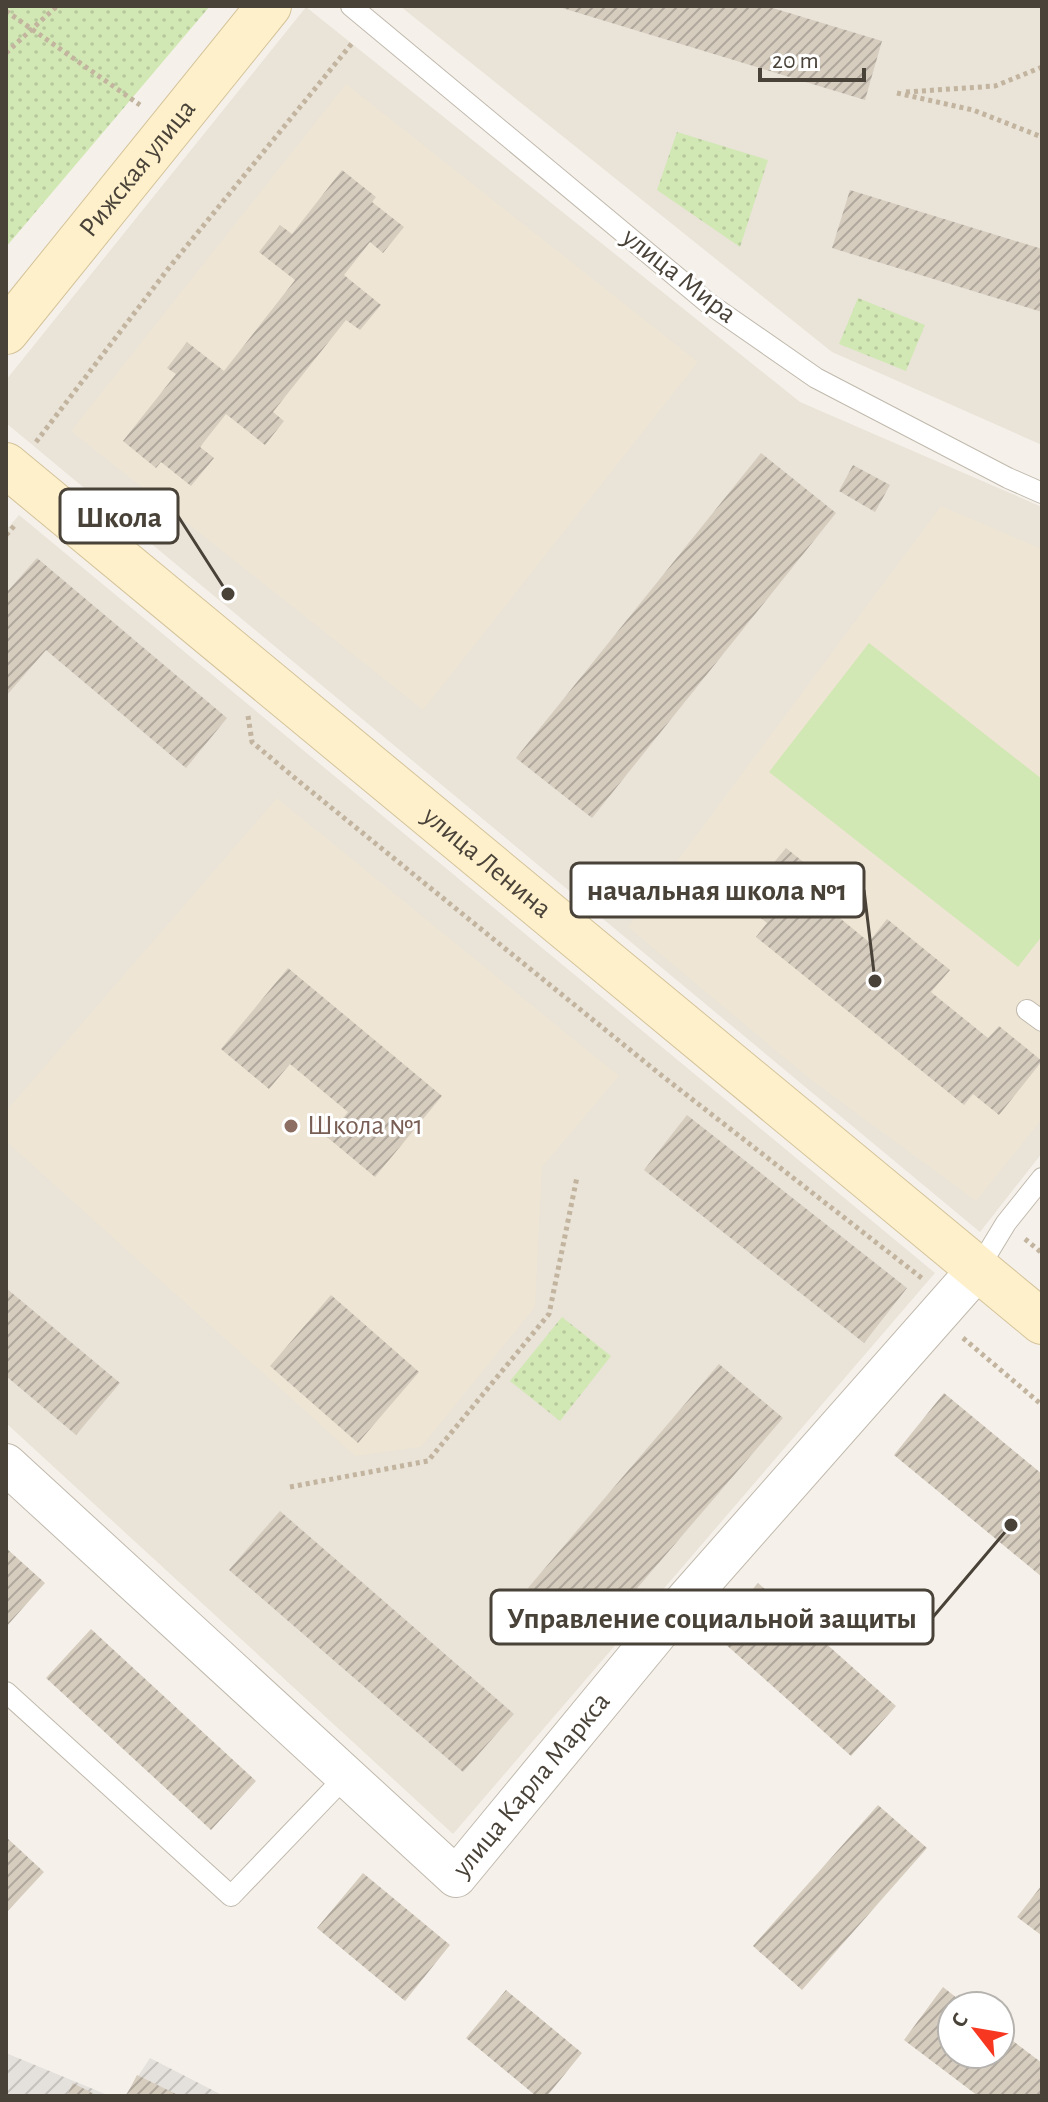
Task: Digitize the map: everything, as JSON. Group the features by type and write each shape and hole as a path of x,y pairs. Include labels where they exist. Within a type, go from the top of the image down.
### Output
{"street":[{"name":"Рижская улица","path":"6,332 269,6"},
{"name":"улица Ленина","path":"15,468 1042,1322"},
{"name":"улица Карла Маркса","path":"6,1464 456,1877 663,1626 978,1269"}],"lane":[{"name":"улица Мира","path":"351,6 708,303 816,378 1042,493"},
{"path":"978,1269 1006,1223 1042,1178"},
{"path":"6,1692 231,1896 346,1776"}],"path":[{"path":"6,53 57,6"},
{"path":"6,11 172,127"},
{"path":"15,468 168,269 370,22"},
{"path":"1042,67 995,86 897,93 973,110 1042,137"},
{"path":"6,519 25,532"},
{"path":"6,535 15,525"},
{"path":"247,712 252,742 661,1075 923,1280 937,1316 1042,1405"},
{"path":"290,1487 428,1461 549,1314 577,1177"}],"shaded area":[{"path":"400,6 1042,6 1042,445 832,352"},
{"path":"306,7 800,402 1042,507 1042,1153 980,1232 6,423 6,380"},
{"path":"346,84 698,362 423,710 71,431"},
{"path":"941,506 1042,549 1042,1119 976,1201 810,1079 628,927"},
{"path":"19,515 935,1273 453,1834 6,1423 6,530"},
{"name":"Школа №1","path":"277,798 619,1076 542,1167 535,1307 421,1447 355,1456 6,1141 6,1111"},
{"path":"6,2053 110,2096 6,2096"},
{"path":"150,2058 224,2096 125,2096"}],"green space":[{"path":"6,6 210,6 6,247"},
{"path":"677,132 768,160 740,247 657,190"},
{"path":"858,298 925,325 906,371 839,344"},
{"path":"869,643 1042,779 1042,936 1018,967 769,772"},
{"path":"562,1317 611,1356 560,1421 510,1381"}],"building":[{"path":"766,6 882,41 865,100 559,7"},
{"path":"342,170 376,197 372,202 404,227 383,253 370,242 344,275 381,305 360,330 346,320 273,412 284,421 265,445 226,414 200,447 214,458 191,486 161,462 156,468 123,441 176,374 167,368 187,342 224,371 295,280 259,252 280,225 292,234"},
{"path":"850,190 1042,249 1042,312 832,248"},
{"path":"761,453 836,513 592,818 516,758"},
{"path":"853,465 890,485 875,512 839,491"},
{"path":"37,558 227,718 186,768 46,650 6,696 6,593"},
{"path":"786,848 832,885 819,901 869,942 887,919 950,970 931,992 988,1038 999,1026 1042,1061 999,1115 973,1094 964,1105 756,937 767,923 741,902"},
{"path":"288,968 442,1096 375,1177 327,1137 348,1112 290,1064 269,1089 221,1049"},
{"path":"687,1115 907,1288 864,1343 644,1170"},
{"path":"6,1288 120,1383 76,1435 6,1376"},
{"path":"331,1295 419,1372 358,1443 270,1366"},
{"path":"719,1364 783,1418 591,1642 528,1588"},
{"path":"944,1393 1042,1474 1042,1577 894,1455"},
{"path":"280,1511 514,1714 463,1772 229,1570"},
{"path":"6,1548 45,1583 6,1627"},
{"path":"758,1583 896,1706 851,1756 714,1634"},
{"path":"91,1629 256,1781 211,1830 46,1678"},
{"path":"878,1805 927,1848 802,1990 753,1946"},
{"path":"6,1837 44,1872 6,1913"},
{"path":"363,1873 450,1945 405,2001 317,1928"},
{"path":"1042,1885 1042,1933 1041,1935 1017,1917"},
{"path":"506,1990 582,2053 547,2096 536,2096 466,2038"},
{"path":"936,1997 936,2064 904,2040"},
{"path":"1016,2043 1042,2063 1042,2096 978,2096 944,2070 1016,2070"},
{"path":"137,2075 180,2096 126,2096"},
{"path":"73,2083 98,2096 67,2096"}],"place":[{"name":"Школа","path":"228,594"},
{"name":"начальная школа №1","path":"875,981"},
{"name":"Школа №1","path":"291,1126"},
{"name":"Управление социальной защиты","path":"1011,1525"}]}
